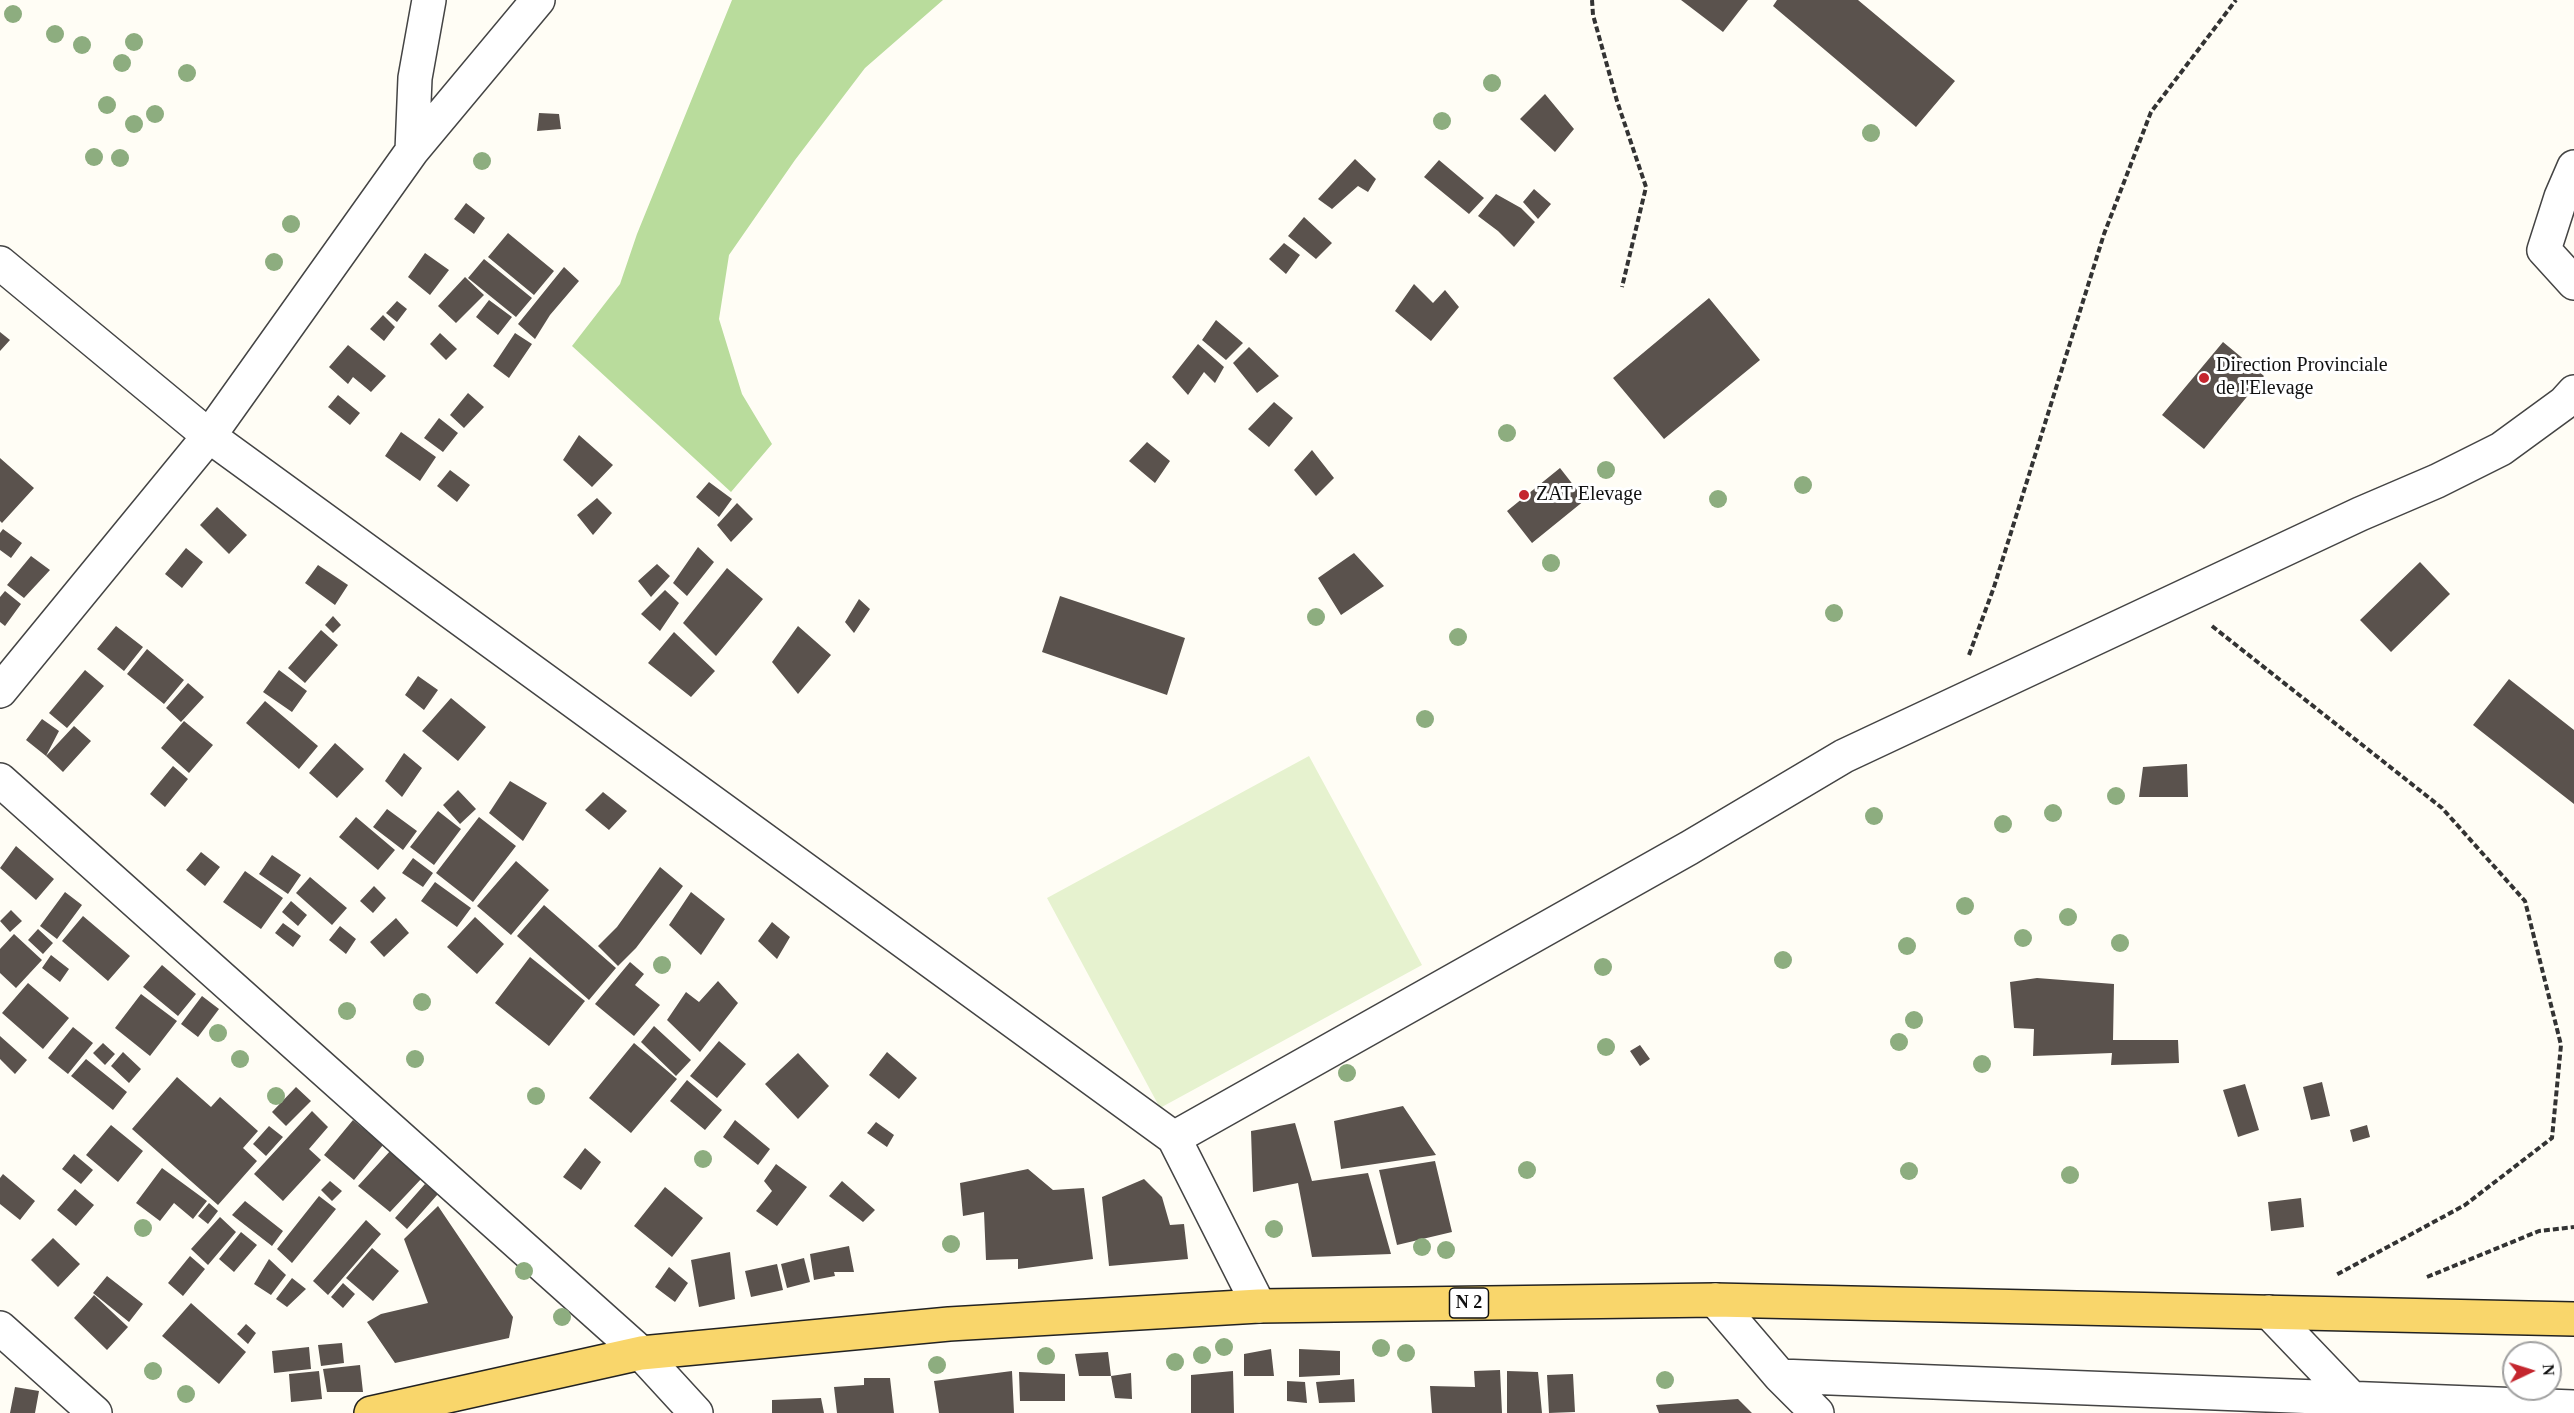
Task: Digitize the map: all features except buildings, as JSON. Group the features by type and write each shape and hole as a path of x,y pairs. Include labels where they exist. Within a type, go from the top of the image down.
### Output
{"main road":[{"name":"N 2","path":"371,1413 641,1353 949,1324 1259,1306 1715,1300 2574,1320"}],"street":[{"path":"412,151 415,78 429,0"},
{"path":"0,691 209,436 412,151 538,0"},
{"path":"2574,167 2561,197 2544,250 2574,283"},
{"path":"0,263 209,436 1174,1138 1259,1306"},
{"path":"1174,1138 1689,848 1844,756 2178,599 2437,481 2501,448 2564,402 2574,392"},
{"path":"0,780 641,1353 696,1413"},
{"path":"1715,1300 1780,1376 1817,1413"},
{"path":"2269,1312 2358,1405"},
{"path":"0,1328 95,1413"},
{"path":"1780,1376 2358,1405 2574,1407"}],"path":[{"path":"1592,0 1593,15 1617,101 1646,187 1622,287"},
{"path":"1950,706 1994,587 2104,234 2151,112 2236,0"},
{"path":"2178,599 2442,808 2525,901 2561,1045 2552,1138 2464,1205 2331,1278"},
{"path":"2423,1279 2540,1231 2574,1227"}],"green space":[{"path":"732,0 943,0 865,68 795,160 729,255 719,319 742,394 772,444 731,492 572,346 620,284 637,234"},
{"path":"1309,756 1422,965 1160,1108 1047,898"}],"place":[{"name":"Direction Provinciale de l'Elevage","path":"2204,378"},
{"name":"ZAT Elevage","path":"1524,495"}]}
